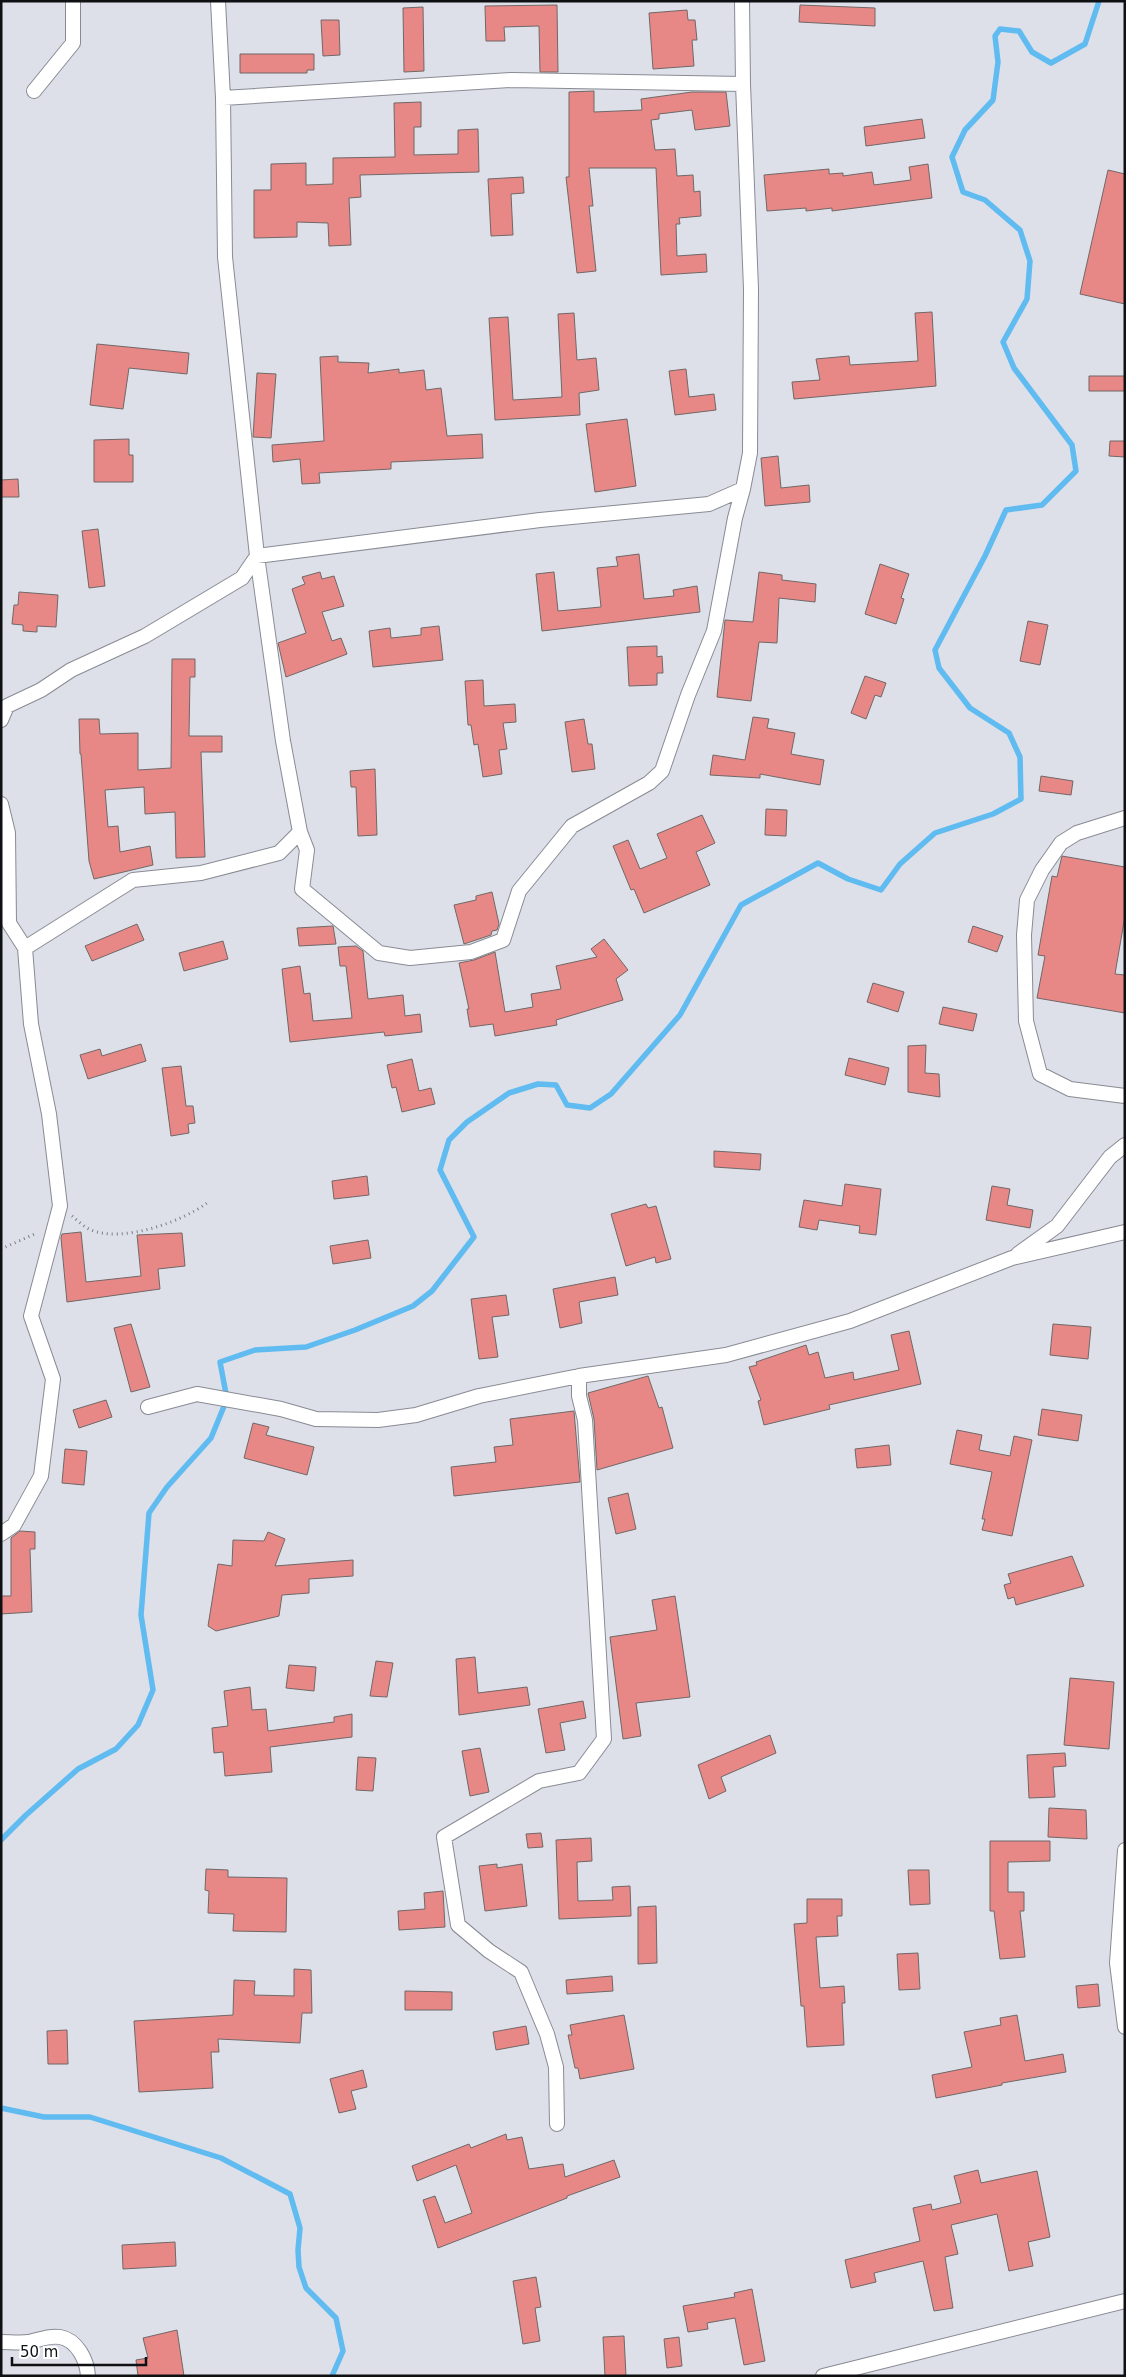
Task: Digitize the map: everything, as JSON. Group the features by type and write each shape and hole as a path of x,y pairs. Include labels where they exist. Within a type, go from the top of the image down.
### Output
{"street":[{"path":"34,91 73,43 73,1"},
{"path":"218,1 223,98 225,257 257,556 283,741 300,832 307,850 302,889 379,953 410,958 471,952 503,940 519,891 572,826 649,783 662,771 688,695 714,631 735,518 750,453 751,289 743,84 742,1"},
{"path":"223,98 511,80 743,84"},
{"path":"1,720 3,707 40,690 71,670 109,654 179,617 242,578 257,556 540,520 710,504 743,489"},
{"path":"1,804 8,833 5,923 25,948 31,1024 49,1114 60,1206 31,1316 53,1378 41,1476 14,1524 1,1534"},
{"path":"1125,818 1077,832 1061,843 1042,870 1027,900 1024,935 1026,1021 1040,1074 1070,1089 1125,1096"},
{"path":"25,948 133,880 202,873 279,854 300,832"},
{"path":"1012,1258 1057,1226 1110,1157 1125,1145"},
{"path":"148,1407 197,1394 281,1409 316,1419 378,1420 416,1415 479,1396 579,1376 726,1355 850,1321 1012,1258 1125,1232"},
{"path":"557,2124 556,2067 536,2005 521,1972 489,1951 458,1925 444,1837 539,1782 579,1773 604,1739 585,1420 579,1396 579,1376"},
{"path":"1125,1850 1117,1963 1125,2027"},
{"path":"823,2376 1125,2301"},
{"path":"1,2342 28,2342 46,2337 62,2337 78,2348 87,2365 88,2376"}],"path":[{"path":"60,1206 90,1230 114,1235 157,1226 191,1215 208,1203"},
{"path":"1,1249 54,1225"}],"building":[{"path":"557,5 558,72 540,72 539,26 504,27 505,41 486,41 485,6"},
{"path":"800,5 875,8 875,26 799,22"},
{"path":"423,7 424,71 404,72 403,8"},
{"path":"687,10 688,20 695,20 697,40 692,40 694,66 653,69 649,13"},
{"path":"321,20 339,20 340,55 323,56"},
{"path":"240,54 314,54 314,70 307,70 307,73 240,73"},
{"path":"594,91 594,112 642,110 641,99 692,92 726,92 730,126 695,130 692,110 659,114 659,119 651,120 655,150 675,149 677,176 693,175 694,192 700,191 701,216 679,218 680,224 676,224 677,256 706,254 707,272 661,275 656,168 589,168 593,206 589,206 596,271 577,273 566,177 569,177 569,92"},
{"path":"421,102 421,127 414,127 414,155 458,154 458,130 478,129 479,172 360,175 361,197 349,198 351,245 329,246 328,223 297,222 297,237 254,238 254,190 271,190 271,164 306,163 306,185 333,184 333,158 395,157 394,103"},
{"path":"922,119 925,138 866,146 864,127"},
{"path":"928,164 932,198 832,211 832,208 806,211 806,208 767,211 764,175 829,169 829,174 843,173 843,176 872,172 874,185 911,180 909,167"},
{"path":"1108,170 1125,174 1125,304 1080,294"},
{"path":"523,177 524,193 511,194 513,235 491,236 488,179"},
{"path":"932,312 936,386 794,399 792,382 820,380 816,359 849,356 850,365 918,361 915,313"},
{"path":"574,313 577,360 596,358 599,390 579,393 580,415 495,420 489,318 508,317 513,400 562,397 558,314"},
{"path":"97,344 189,353 187,374 129,368 123,409 90,405"},
{"path":"338,356 338,362 369,363 368,373 399,369 399,373 424,370 426,390 441,388 447,436 482,434 483,458 391,462 391,469 319,473 320,483 302,484 300,459 273,462 272,445 324,441 320,357"},
{"path":"686,369 689,397 714,394 716,410 675,415 669,371"},
{"path":"257,373 276,374 271,438 253,437"},
{"path":"1089,376 1125,376 1125,391 1089,391"},
{"path":"627,419 636,486 595,492 586,424"},
{"path":"129,439 129,455 133,455 133,482 94,482 94,440"},
{"path":"1110,441 1125,441 1125,457 1109,456"},
{"path":"778,456 781,488 809,485 810,502 765,506 761,458"},
{"path":"18,479 19,497 1,497 1,480"},
{"path":"98,529 105,586 89,588 82,531"},
{"path":"639,554 644,599 674,596 673,590 697,586 700,612 542,631 536,574 554,572 558,611 601,607 597,568 618,566 616,557"},
{"path":"880,564 909,574 901,598 904,599 896,624 865,614"},
{"path":"320,572 322,579 334,576 344,606 322,612 332,641 341,638 347,654 286,677 278,643 306,633 292,589 305,584 302,577"},
{"path":"759,572 782,575 782,580 816,584 815,602 779,598 777,643 759,642 751,701 717,697 725,620 753,622"},
{"path":"19,592 58,595 56,627 37,626 37,632 23,631 23,625 12,624 14,605 18,605"},
{"path":"1028,621 1048,625 1040,665 1020,661"},
{"path":"439,626 443,660 373,667 369,631 390,628 391,638 421,635 421,628"},
{"path":"657,646 657,657 662,656 663,673 657,673 657,685 629,686 627,647"},
{"path":"172,659 195,659 195,677 190,677 189,736 222,736 222,752 201,752 205,857 176,858 175,812 145,814 144,787 105,790 108,827 118,826 120,852 150,846 153,865 94,879 89,861 79,719 99,719 100,734 138,733 138,770 171,768"},
{"path":"865,676 886,683 881,697 875,695 866,719 851,713"},
{"path":"483,680 484,706 515,704 516,722 503,723 507,749 499,750 502,774 483,777 478,744 474,745 471,725 468,725 465,681"},
{"path":"753,717 769,719 767,728 795,733 791,754 824,760 820,785 760,774 760,778 710,775 713,755 745,760"},
{"path":"584,719 588,744 592,744 595,769 572,772 565,722"},
{"path":"375,769 377,835 358,836 356,787 351,787 350,771"},
{"path":"1041,776 1073,781 1071,795 1039,791"},
{"path":"766,809 787,810 786,836 765,835"},
{"path":"702,815 715,843 696,852 710,885 644,913 634,889 631,890 613,846 628,840 640,869 667,858 657,834"},
{"path":"1062,856 1125,867 1125,916 1115,974 1125,975 1125,1013 1037,998 1045,956 1038,955 1052,876 1057,877"},
{"path":"492,892 499,924 497,930 492,931 491,935 464,944 454,905 476,900 476,896"},
{"path":"137,924 144,940 92,961 85,946"},
{"path":"333,926 336,944 299,946 297,928"},
{"path":"973,926 1003,936 997,952 968,942"},
{"path":"604,939 628,970 616,979 623,1000 556,1020 557,1025 495,1036 493,1024 470,1027 467,1009 469,1009 459,963 474,960 495,952 505,1012 533,1007 531,994 561,989 556,966 597,957 591,949"},
{"path":"223,941 228,959 184,971 179,953"},
{"path":"356,946 363,951 368,999 403,995 405,1016 420,1014 422,1032 385,1036 384,1032 290,1042 282,969 300,966 304,994 310,993 313,1021 352,1018 346,966 340,966 338,947"},
{"path":"873,983 904,992 898,1012 867,1002"},
{"path":"943,1007 977,1014 973,1031 939,1024"},
{"path":"141,1044 146,1061 88,1079 80,1055 100,1049 102,1056"},
{"path":"926,1045 925,1073 939,1074 940,1097 908,1092 908,1046"},
{"path":"849,1058 889,1068 885,1085 845,1075"},
{"path":"412,1059 419,1091 431,1088 435,1104 402,1112 396,1087 392,1088 387,1065"},
{"path":"181,1066 186,1106 193,1106 195,1123 188,1124 189,1133 171,1136 162,1068"},
{"path":"714,1151 761,1154 760,1170 714,1167"},
{"path":"367,1176 369,1195 334,1199 332,1181"},
{"path":"845,1184 881,1189 876,1235 859,1233 860,1226 819,1220 817,1230 799,1227 804,1200 842,1206"},
{"path":"992,1186 1010,1189 1007,1205 1033,1210 1030,1228 986,1220"},
{"path":"646,1204 648,1208 656,1206 671,1259 656,1263 655,1257 626,1266 611,1214"},
{"path":"81,1232 86,1282 141,1276 137,1235 182,1233 185,1266 158,1269 160,1289 67,1302 61,1238 62,1234"},
{"path":"368,1240 371,1258 333,1264 330,1246"},
{"path":"615,1277 618,1295 579,1302 582,1323 560,1328 553,1289"},
{"path":"506,1295 509,1315 492,1317 498,1357 479,1359 471,1299"},
{"path":"131,1324 150,1387 131,1392 114,1328"},
{"path":"1053,1324 1091,1327 1088,1359 1050,1355"},
{"path":"909,1331 921,1384 829,1405 830,1409 764,1425 758,1401 761,1400 749,1367 757,1365 756,1362 806,1345 809,1355 818,1352 825,1378 853,1372 854,1380 899,1370 891,1335"},
{"path":"648,1376 659,1408 662,1407 673,1448 597,1470 594,1419 588,1393"},
{"path":"106,1400 112,1417 79,1428 73,1410"},
{"path":"1042,1409 1082,1415 1078,1441 1038,1435"},
{"path":"574,1411 580,1482 454,1496 451,1467 496,1462 494,1447 513,1445 510,1419"},
{"path":"253,1423 269,1427 266,1435 314,1447 307,1475 244,1458"},
{"path":"957,1430 982,1435 979,1450 1010,1456 1014,1436 1032,1440 1012,1536 982,1530 985,1519 982,1519 992,1472 950,1464"},
{"path":"889,1445 891,1465 857,1468 855,1449"},
{"path":"65,1449 87,1451 84,1485 62,1483"},
{"path":"628,1493 636,1529 616,1534 608,1498"},
{"path":"20,1531 35,1532 35,1549 30,1549 32,1612 1,1614 1,1596 11,1596 11,1538"},
{"path":"268,1532 285,1539 275,1566 353,1560 353,1576 309,1579 309,1593 282,1595 279,1616 216,1631 208,1626 218,1564 232,1566 233,1540 264,1541"},
{"path":"1072,1556 1084,1586 1016,1605 1014,1597 1008,1599 1004,1585 1011,1583 1008,1574"},
{"path":"675,1596 690,1697 636,1703 641,1736 623,1739 610,1637 657,1630 652,1600"},
{"path":"475,1657 478,1693 527,1687 530,1705 459,1715 456,1659"},
{"path":"376,1661 393,1663 387,1697 370,1696"},
{"path":"289,1665 316,1667 314,1691 286,1688"},
{"path":"1070,1678 1114,1682 1109,1749 1064,1745"},
{"path":"250,1687 252,1710 266,1709 268,1731 334,1722 334,1717 352,1714 352,1737 270,1747 272,1772 225,1776 223,1752 214,1753 212,1728 228,1726 224,1691"},
{"path":"583,1701 586,1718 560,1723 565,1750 546,1753 538,1709"},
{"path":"770,1735 776,1753 721,1777 726,1791 709,1799 698,1765"},
{"path":"480,1748 489,1792 470,1796 462,1751"},
{"path":"1065,1753 1066,1766 1053,1767 1055,1797 1029,1798 1027,1755"},
{"path":"358,1757 376,1758 373,1791 356,1790"},
{"path":"1049,1808 1086,1810 1087,1839 1048,1837"},
{"path":"541,1833 543,1847 528,1848 526,1834"},
{"path":"591,1838 592,1861 577,1862 578,1901 613,1900 612,1887 630,1886 631,1916 559,1919 556,1840"},
{"path":"990,1841 1050,1841 1050,1861 1008,1862 1008,1892 1024,1892 1024,1911 1020,1911 1025,1957 1000,1959 994,1911 990,1911"},
{"path":"497,1864 497,1868 522,1864 527,1906 485,1911 479,1866"},
{"path":"206,1869 228,1870 228,1877 287,1878 286,1932 233,1931 234,1914 208,1913 209,1891 205,1890"},
{"path":"908,1870 929,1870 930,1904 910,1905"},
{"path":"443,1891 445,1927 399,1930 398,1911 425,1909 424,1893"},
{"path":"807,1899 842,1899 842,1916 837,1916 838,1936 816,1937 820,1988 844,1986 845,2003 842,2003 844,2045 807,2047 804,2006 801,2006 794,1924 807,1923"},
{"path":"656,1906 657,1963 638,1964 638,1907"},
{"path":"918,1953 920,1989 899,1990 897,1954"},
{"path":"294,1969 311,1970 312,2013 302,2013 300,2043 218,2039 219,2052 211,2052 213,2088 139,2092 134,2021 233,2015 234,1980 255,1981 254,1995 294,1996"},
{"path":"612,1976 613,1991 567,1994 566,1980"},
{"path":"1098,1984 1100,2006 1078,2008 1076,1986"},
{"path":"405,1991 452,1992 452,2010 405,2010"},
{"path":"624,2015 634,2069 580,2079 578,2068 575,2068 568,2035 572,2035 570,2025"},
{"path":"1017,2015 1025,2061 1063,2054 1066,2072 1002,2083 1002,2085 936,2098 932,2075 972,2067 964,2032 1001,2025 1000,2018"},
{"path":"526,2026 529,2044 496,2050 493,2032"},
{"path":"67,2030 68,2064 48,2064 47,2031"},
{"path":"363,2070 367,2087 351,2091 356,2109 339,2113 330,2079"},
{"path":"506,2134 507,2140 522,2137 529,2169 563,2164 565,2177 614,2160 620,2177 567,2196 567,2198 438,2248 423,2200 435,2196 445,2223 472,2213 456,2165 417,2181 412,2166 469,2144 471,2148"},
{"path":"978,2170 981,2183 1037,2171 1050,2237 1028,2242 1033,2266 1009,2271 997,2214 951,2225 958,2254 945,2257 953,2308 934,2311 923,2261 874,2273 876,2282 851,2288 845,2260 920,2241 913,2208 931,2204 932,2210 961,2203 954,2176"},
{"path":"175,2242 176,2266 123,2269 122,2245"},
{"path":"536,2277 541,2307 535,2308 540,2341 523,2344 513,2281"},
{"path":"752,2289 765,2361 744,2365 735,2318 707,2323 708,2329 688,2332 683,2306 735,2297 734,2293"},
{"path":"177,2330 184,2376 138,2376 136,2360 148,2358 143,2338"},
{"path":"624,2336 626,2376 605,2376 603,2337"},
{"path":"679,2337 682,2366 667,2368 664,2339"}],"waterway":[{"path":"1,1840 78,1769 116,1749 138,1725 153,1690 141,1615 149,1513 167,1487 211,1438 227,1399 220,1362 255,1350 306,1347 355,1330 413,1306 432,1291 474,1237 440,1170 449,1140 467,1122 509,1093 538,1084 556,1085 567,1105 590,1108 611,1094 680,1015 741,905 818,863 848,879 881,890 900,864 935,833 993,814 1021,799 1020,757 1009,733 970,708 939,668 935,650 985,556 1006,510 1042,505 1076,471 1072,445 1014,368 1003,342 1027,299 1030,261 1020,230 985,200 963,192 952,157 965,130 993,100 998,62 995,36 1000,29 1019,31 1032,52 1051,63 1085,44 1099,1"},
{"path":"1,2108 44,2117 90,2117 221,2158 290,2194 300,2228 299,2267 306,2288 336,2318 343,2351 332,2376"}]}
